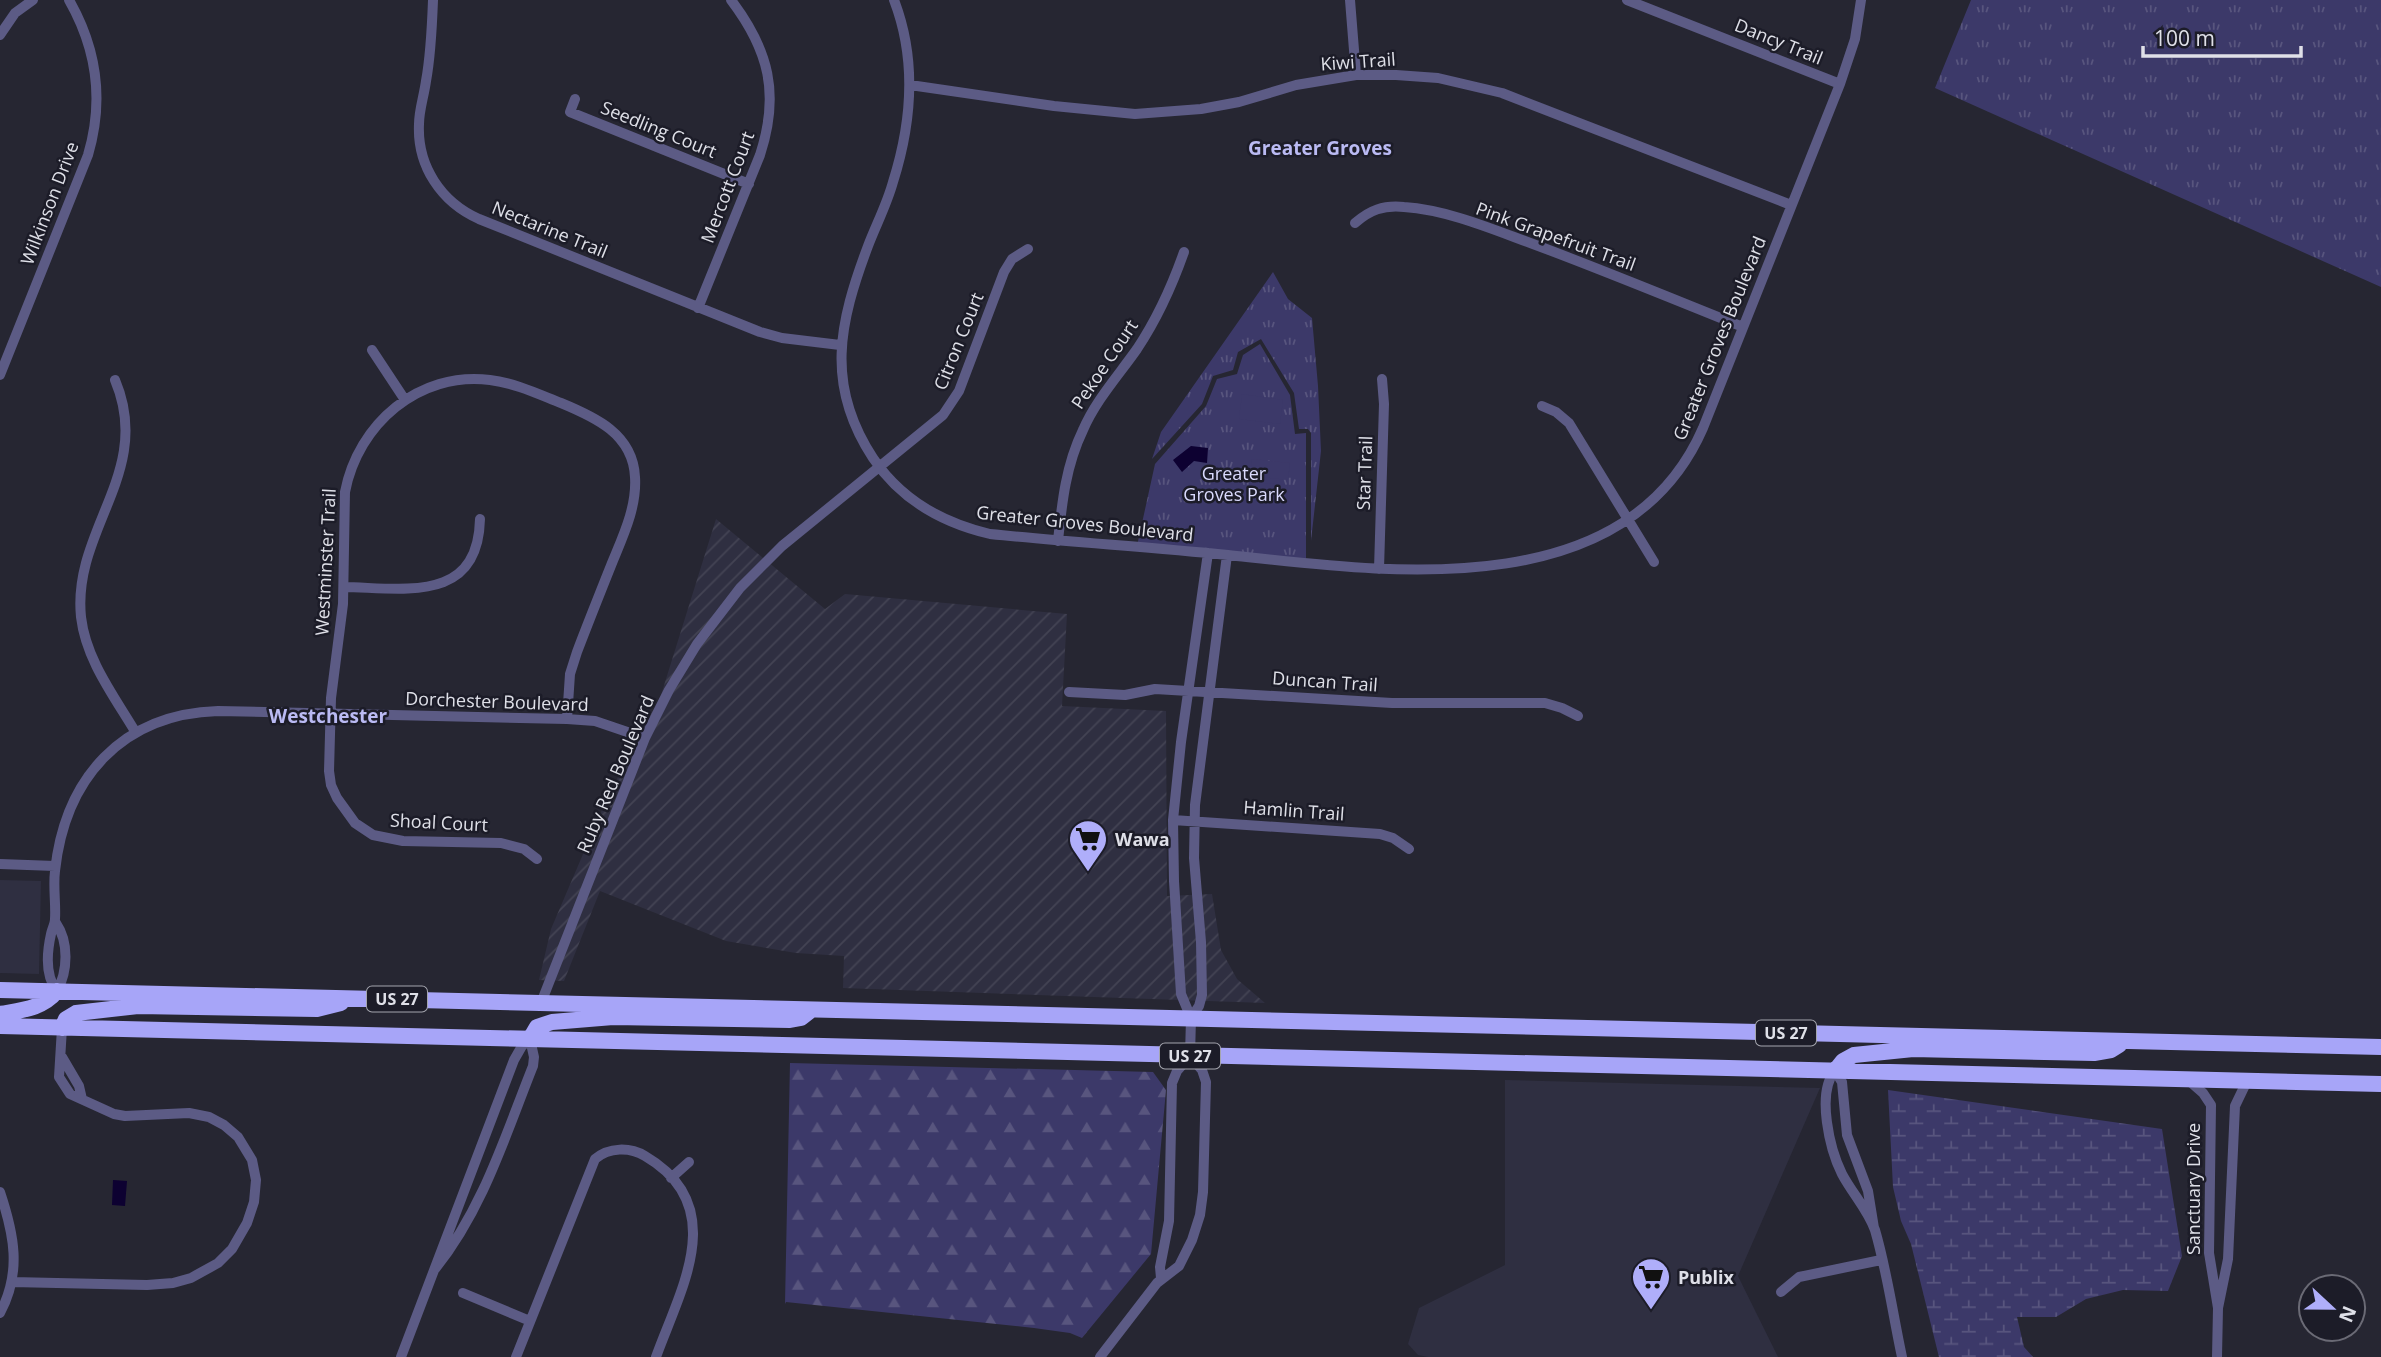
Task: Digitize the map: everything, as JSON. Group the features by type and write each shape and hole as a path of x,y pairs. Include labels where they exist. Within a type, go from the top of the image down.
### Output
{"highway":[{"name":"US 27","path":"0,990 2381,1047"},
{"path":"0,1014 36,1007 49,1000 57,991"},
{"path":"62,1028 71,1015 82,1011 148,1005 317,1009 335,1006 349,998"},
{"path":"530,1039 537,1027 552,1022 619,1017 790,1020 801,1018 811,1010"},
{"name":"US 27","path":"0,1026 2381,1084"},
{"path":"1835,1071 1847,1058 1860,1054 1931,1048 2094,1053 2111,1050 2124,1041"},
{"path":"2325,1082 2381,1074"}],"street":[{"path":"0,35 15,13 33,0"},
{"name":"Wilkinson Drive","path":"0,375 88,155 94,131 97,97 95,66 84,29 69,0"},
{"name":"Nectarine Trail","path":"433,0 431,43 420,113 419,138 424,163 438,188 458,208 479,219 760,332 782,338 840,345"},
{"name":"Mercott Court","path":"698,308 766,137 771,110 769,82 760,46 731,0"},
{"name":"Greater Groves Boulevard","path":"894,0 905,38 910,85 907,127 892,185 850,295 840,345 842,378 850,412 859,435 879,466 925,509 946,521 990,534 1344,568 1379,569 1475,566 1555,554 1576,548 1629,519 1667,486 1693,450 1743,327 1840,84 1854,39 1861,0"},
{"path":"1350,0 1356,75"},
{"name":"Dancy Trail","path":"1627,0 1840,84"},
{"name":"Kiwi Trail","path":"910,85 1093,111 1146,113 1201,109 1239,102 1296,85 1356,75 1429,77 1502,93 1791,205"},
{"name":"Seedling Court","path":"575,99 570,112 748,184"},
{"name":"Pink Grapefruit Trail","path":"1355,223 1367,212 1386,207 1403,206 1450,216 1547,249 1743,327"},
{"name":"Citron Court","path":"879,466 935,423 949,407 962,383 1004,272 1012,259 1028,249"},
{"name":"Pekoe Court","path":"1058,541 1065,482 1081,433 1102,394 1151,327 1174,282 1184,252"},
{"path":"372,350 405,400"},
{"name":"Westminster Trail","path":"344,810 331,785 329,771 333,670 344,587 345,492 348,475 354,458 372,429 387,413 424,390 451,381 480,379 506,383 594,417 617,436 631,457 636,478 630,516 570,674 566,719"},
{"name":"Star Trail","path":"1379,569 1384,404 1382,379"},
{"path":"115,380 126,420 125,454 86,559 81,584 81,610 84,633 93,660 136,733"},
{"path":"1542,406 1556,412 1570,423 1654,562"},
{"name":"Ruby Red Boulevard","path":"541,1003 645,738 669,690 697,644 740,588 782,546 879,466"},
{"path":"344,587 419,589 448,582 461,572 474,553 479,537 480,519"},
{"name":"Greater Groves Boulevard","path":"1190,1056 1191,1018 1181,994 1173,820 1208,553"},
{"name":"Greater Groves Boulevard","path":"1191,1018 1202,995 1194,821 1227,555"},
{"name":"Duncan Trail","path":"1069,692 1125,695 1155,689 1401,703 1545,703 1578,716"},
{"name":"Dorchester Boulevard","path":"57,991 51,981 49,969 50,937 55,922 55,866 67,814 83,783 108,753 136,733 169,718 208,711 566,719 595,721 645,738"},
{"name":"Shoal Court","path":"344,810 364,830 389,839 501,843 524,849 537,859"},
{"name":"Hamlin Trail","path":"1173,820 1380,834 1393,838 1409,849"},
{"path":"0,864 55,866"},
{"path":"12,1282 147,1285 182,1281 218,1263 232,1249 247,1223 256,1191 255,1169 244,1144 217,1120 199,1114 125,1116 105,1111 70,1094 59,1077 62,1028"},
{"path":"401,1357 516,1054 530,1039"},
{"path":"436,1269 472,1217 508,1131 533,1066 530,1039"},
{"path":"1100,1357 1161,1278 1168,1276 1179,1266 1192,1240 1202,1204 1206,1082 1202,1070 1190,1056 1177,1071 1172,1083 1170,1212 1160,1267 1161,1278"},
{"path":"1874,1228 1843,1175 1831,1141 1825,1097 1827,1083 1835,1071 1842,1082 1844,1122 1850,1148 1871,1202 1874,1228 1902,1357"},
{"name":"Sanctuary Drive","path":"2188,1079 2211,1105 2209,1253 2218,1308"},
{"name":"Sanctuary Drive","path":"2217,1357 2218,1308 2228,1259 2235,1105 2247,1081"},
{"path":"489,1124 508,1131"},
{"path":"516,1357 595,1159 610,1151 633,1151 651,1160 671,1178 689,1210 693,1228 694,1248 687,1277 656,1357"},
{"path":"671,1178 689,1162"},
{"path":"1843,1175 1858,1167"},
{"path":"0,1192 14,1244 12,1282 0,1313"},
{"path":"1781,1292 1800,1277 1881,1260"},
{"path":"463,1293 530,1321"}],"shaded area":[{"path":"1191,446 1208,448 1207,463 1194,461 1182,472 1173,460"},
{"path":"716,519 825,609 845,594 1067,614 1062,706 1166,711 1167,896 1212,894 1221,950 1237,979 1265,1003 843,988 844,956 796,953 726,941 600,891 564,981 539,980 551,929 607,798 661,695"},
{"path":"0,880 41,881 39,974 0,973"},
{"path":"1505,1080 1820,1088 1738,1276 1778,1357 1418,1355 1408,1344 1419,1308 1505,1265"},
{"path":"113,1180 127,1181 125,1206 112,1205"}],"green space":[{"path":"1971,0 2381,0 2381,287 1935,88"},
{"path":"1273,272 1288,299 1312,318 1321,451 1311,541 1311,433 1308,429 1299,429 1294,393 1261,339 1238,352 1233,370 1213,376 1202,404 1152,459 1161,432"},
{"name":"Greater Groves Park","path":"1260,344 1290,395 1295,434 1306,433 1306,564 1137,546 1155,464 1206,406 1217,379 1237,374 1243,355"},
{"path":"1242,394 1283,400 1280,424 1239,419"},
{"path":"1252,459 1290,463 1288,480 1251,476"},
{"path":"1250,482 1288,485 1286,503 1249,500"},
{"path":"790,1063 1153,1072 1166,1090 1151,1254 1082,1338 1070,1333 1034,1328 785,1304"},
{"path":"1888,1090 2162,1129 2182,1256 2168,1291 2123,1290 2086,1299 2056,1317 2017,1317 2024,1347 2033,1357 1939,1357 1911,1244 1901,1221 1893,1187"}],"place":[{"name":"Wawa","path":"1088,873"},
{"name":"Publix","path":"1651,1311"}],"district":[{"name":"Greater Groves","path":"1320,148"},
{"name":"Westchester","path":"328,716"}]}
